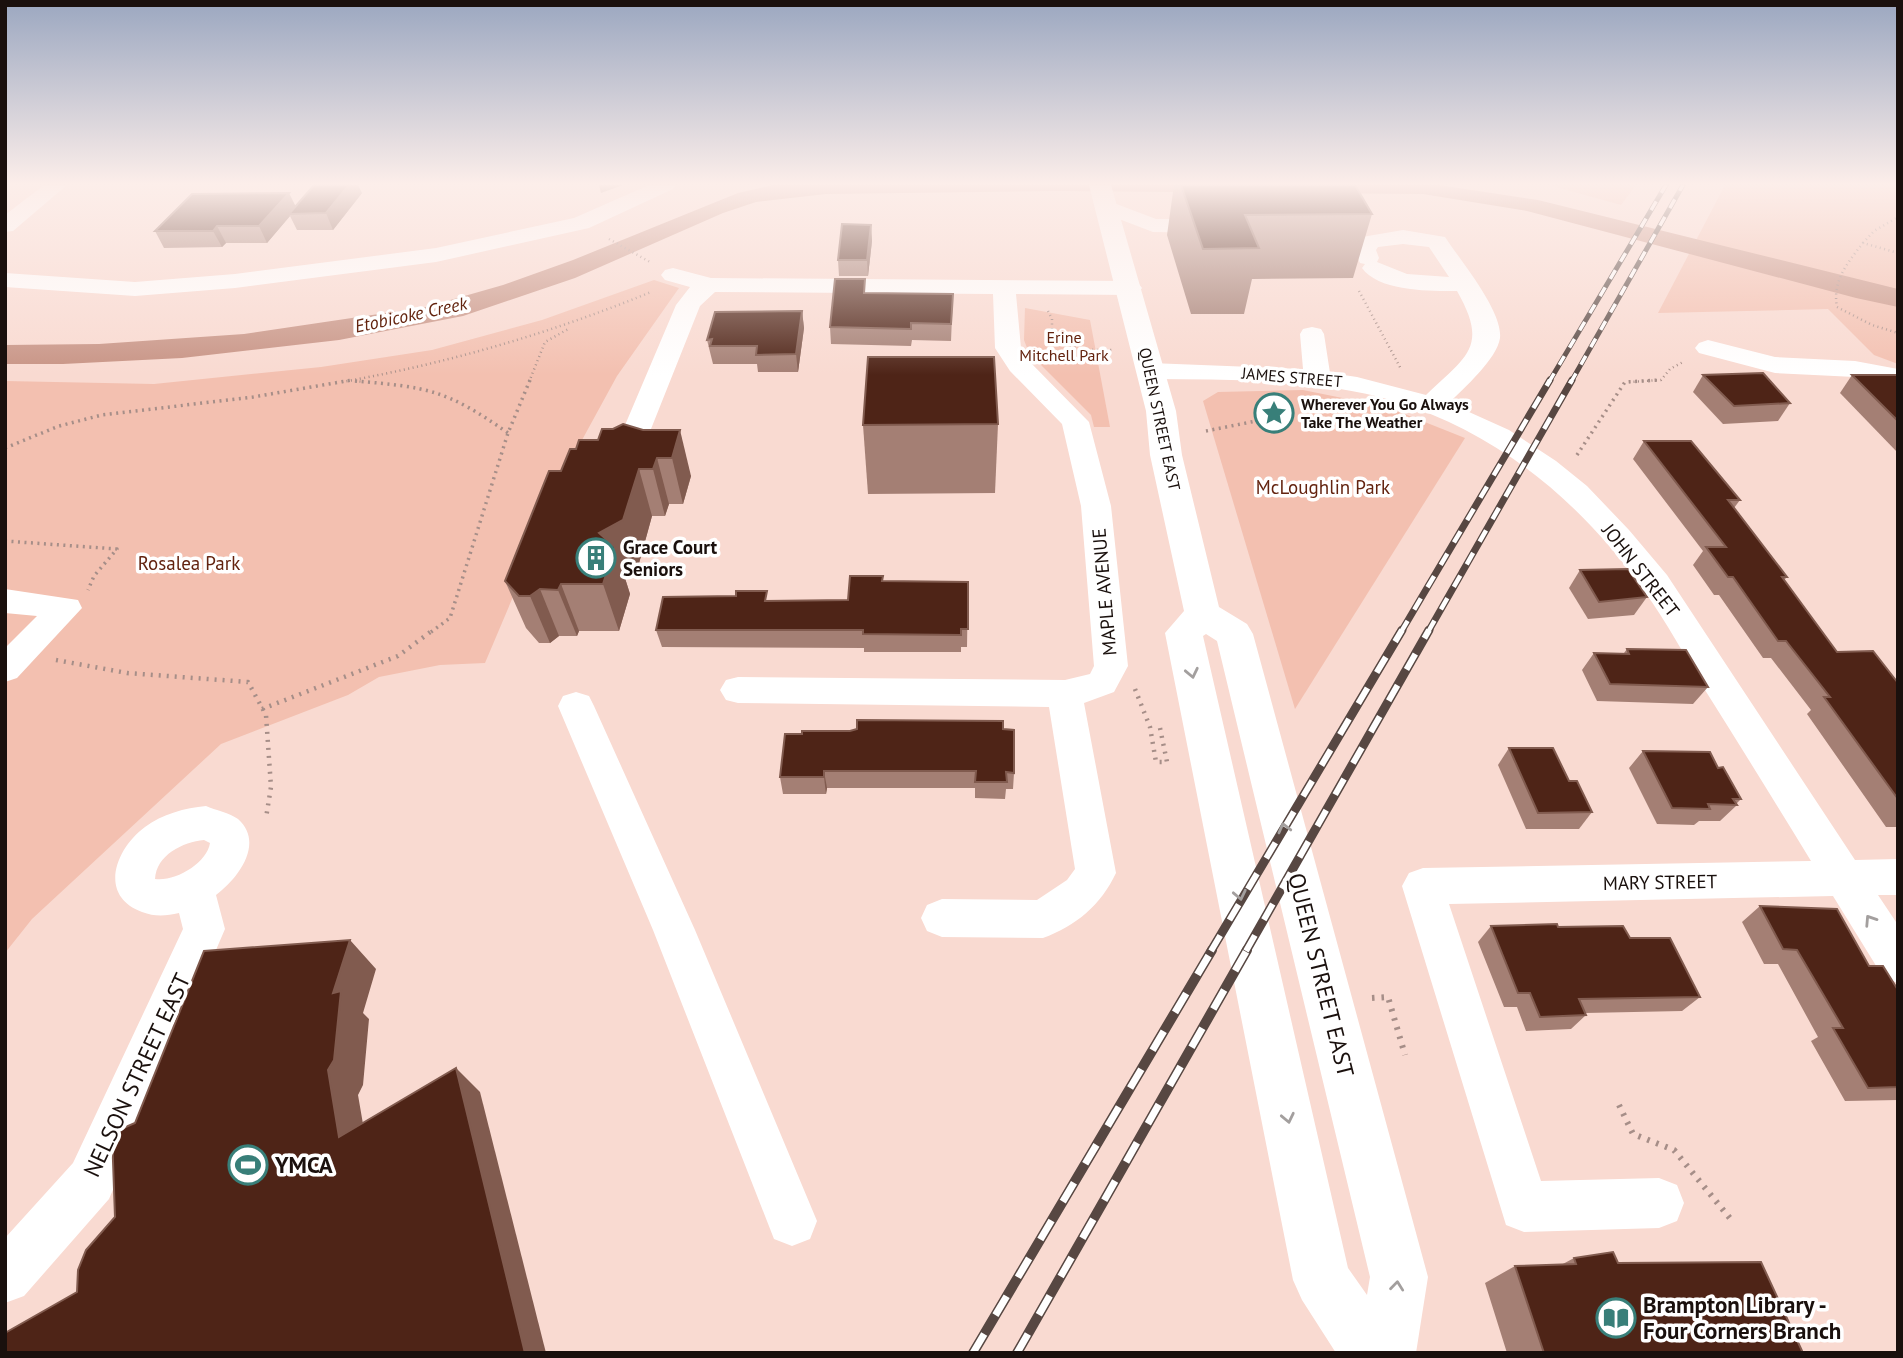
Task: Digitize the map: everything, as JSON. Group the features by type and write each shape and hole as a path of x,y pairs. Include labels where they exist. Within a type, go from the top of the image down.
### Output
{"main road":[{"name":"QUEEN STREET EAST","path":"1118,248 1161,411 1166,455 1203,614 1234,634 1399,1277 1386,1353"},
{"path":"1203,614 1184,633 1322,1280 1371,1353"}],"street":[{"path":"5,280 135,289 188,286 436,255 466,248"},
{"path":"1363,248 1385,275 1419,285 1463,284"},
{"path":"1371,256 1377,248"},
{"path":"1431,405 1477,358 1487,339 1483,316 1441,248"},
{"path":"673,275 710,285 1130,288"},
{"path":"631,444 688,305 697,293 710,285"},
{"name":"MAPLE AVENUE","path":"738,690 1065,694 1078,692 1102,682 1111,666 1096,506 1075,422 1019,366 1008,348 1004,287"},
{"path":"1311,334 1317,377"},
{"path":"1708,348 1775,365 1855,369 1896,376"},
{"name":"JAMES STREET","path":"1150,371 1317,377 1378,388 1431,405"},
{"name":"JOHN STREET","path":"1431,405 1484,429 1546,467 1612,530 1656,583 1898,962"},
{"path":"5,601 66,608 5,669"},
{"path":"942,918 1043,919 1082,893 1096,873 1065,694"},
{"path":"576,706 674,930 792,1221"},
{"name":"MARY STREET","path":"1659,1203 1524,1207 1423,886 1898,877"},
{"name":"NELSON STREET EAST","path":"5,1277 91,1181 204,929 194,889"}],"path":[{"path":"626,248 673,275"},
{"path":"1859,248 1843,269 1834,298 1837,307 1898,333"},
{"path":"5,448 54,428 115,412 203,405 351,380 525,340 578,323 673,283 665,278 673,275"},
{"path":"1354,281 1404,374"},
{"path":"1040,305 1048,311 1052,319 1052,332 1064,345 1078,349 1103,350"},
{"path":"262,709 398,656 450,618 508,433 545,342 578,323"},
{"path":"1573,461 1625,382 1661,380 1670,369 1708,348"},
{"path":"351,380 421,387 445,394 471,407 508,433"},
{"path":"1206,431 1262,420 1279,424 1288,421 1292,415 1284,406 1267,403 1256,410 1262,420"},
{"path":"5,541 117,549 94,576 88,589 91,597"},
{"path":"62,650 53,659 86,668 143,676 248,682 266,715 271,786 266,818"},
{"path":"1150,727 1156,762 1167,762 1160,728 1170,728"},
{"path":"1372,998 1388,997 1405,1055"}],"green space":[{"path":"1692,248 1898,248 1898,364 1874,355 1828,309 1658,313"},
{"name":"Rosalea Park","path":"654,280 679,288 617,376 570,462 485,663 440,665 379,677 348,695 221,744 32,919 5,953 5,381 154,384 321,367 432,350 542,320"},
{"name":"Erine Mitchell Park","path":"1025,308 1090,320 1110,427 1094,427 1091,415 1029,353 1024,340"},
{"name":"McLoughlin Park","path":"1303,390 1387,407 1465,438 1295,709 1203,401 1218,392"}],"water":[{"name":"Etobicoke Creek","path":"602,248 642,248 575,278 463,316 339,340 182,358 5,364 5,345 99,344 244,334 426,307 503,285"},
{"path":"1668,248 1734,248 1898,289 1898,307"}],"building":[{"path":"839,248 868,248 867,260 838,260"},
{"path":"835,279 865,279 864,293 953,294 951,324 911,323 911,329 830,327"},
{"path":"802,311 796,354 756,355 757,346 710,346 712,339 707,340 715,312"},
{"path":"868,357 994,357 998,424 863,425"},
{"path":"1763,373 1790,403 1734,406 1703,375"},
{"path":"1852,375 1898,376 1898,421"},
{"path":"623,424 643,430 680,430 672,458 657,458 653,469 639,469 623,520 599,533 615,547 603,584 561,584 558,590 540,589 530,596 519,596 505,581 549,471 561,471 570,449 576,449 579,440 598,440 602,429 613,429"},
{"path":"1644,441 1691,441 1740,500 1728,500 1787,577 1782,577 1837,652 1873,651 1898,683 1898,799 1824,697 1830,697 1786,641 1778,641 1733,577 1728,577 1706,547 1726,547"},
{"path":"1628,569 1647,597 1599,602 1580,570"},
{"path":"850,576 883,576 882,581 968,582 968,629 961,629 961,635 863,634 863,630 656,630 663,597 736,596 736,591 767,591 765,601 848,600"},
{"path":"1627,649 1686,650 1708,687 1610,684 1594,653 1629,654"},
{"path":"857,720 1003,721 1003,729 1014,730 1014,773 1006,772 1007,782 975,782 976,771 824,771 824,777 780,777 785,734 802,734 802,731 850,731 857,729"},
{"path":"1509,748 1553,748 1569,781 1577,781 1592,812 1538,813"},
{"path":"1643,751 1710,752 1718,768 1723,767 1741,799 1733,799 1737,805 1708,804 1710,809 1672,808"},
{"path":"1760,906 1837,909 1869,966 1883,966 1898,990 1898,1087 1868,1088 1833,1028 1843,1028 1797,950 1783,949"},
{"path":"1557,924 1558,927 1623,926 1630,938 1670,938 1700,997 1579,999 1586,1015 1540,1017 1530,993 1518,993 1491,926"},
{"name":"YMCA","path":"350,940 333,993 341,991 334,1060 328,1070 339,1137 456,1068 525,1353 5,1353 5,1333 77,1292 78,1270 86,1250 115,1217 112,1133 135,1123 204,951"},
{"name":"Brampton Library - Four Corners Branch","path":"1613,1252 1618,1263 1761,1262 1803,1353 1544,1353 1515,1266 1576,1264 1574,1258"}],"railway":[{"path":"1549,382 1628,248"},
{"path":"1571,382 1647,248"},
{"path":"1401,632 1550,380"},
{"path":"1428,632 1572,380"},
{"path":"1211,951 1402,630"},
{"path":"1246,951 1429,630"},
{"path":"973,1353 1212,950"},
{"path":"1017,1353 1247,950"}],"place":[{"name":"Wherever You Go Always Take The Weather","path":"1274,413"},
{"name":"Grace Court Seniors","path":"596,558"},
{"name":"YMCA","path":"248,1165"},
{"name":"Brampton Library - Four Corners Branch","path":"1616,1318"}]}
